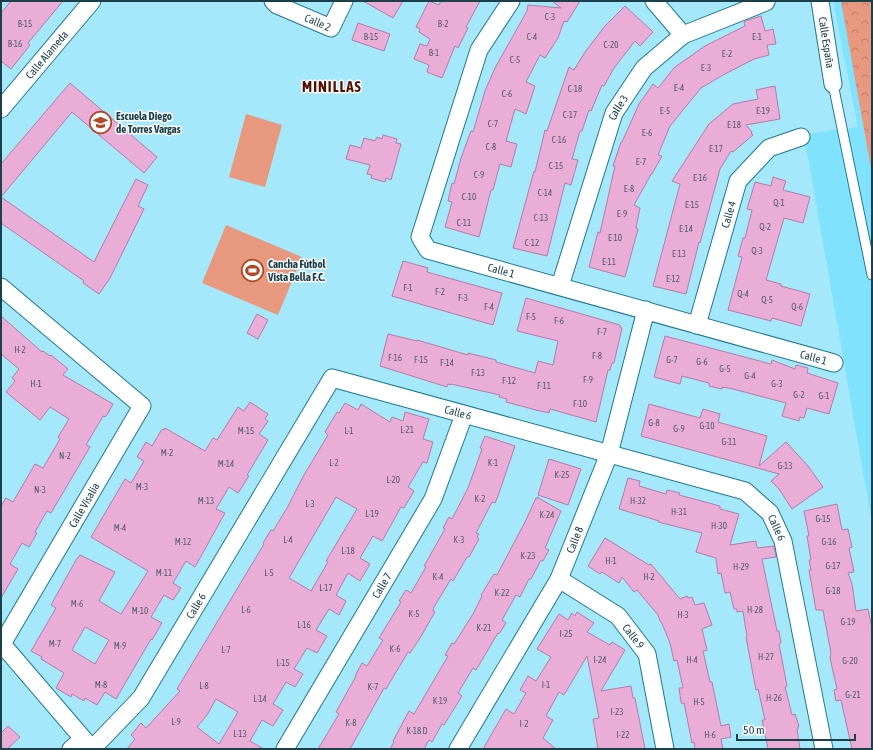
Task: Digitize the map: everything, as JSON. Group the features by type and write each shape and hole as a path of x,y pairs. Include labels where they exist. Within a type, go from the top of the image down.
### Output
{"street":[{"name":"Calle Alameda","path":"1,108 92,1"},
{"name":"Calle 2","path":"275,3 331,28 344,1"},
{"name":"Calle 1","path":"511,1 479,50 420,237 428,250 834,363"},
{"path":"654,1 683,35"},
{"name":"Calle España","path":"820,1 833,84"},
{"name":"Calle 3","path":"560,286 614,114 644,68 683,35 766,2"},
{"name":"Calle 4","path":"697,325 738,181 768,148 800,137"},
{"name":"Calle Visalia","path":"1,287 142,406 2,644 92,749"},
{"name":"Calle 8","path":"458,749 559,579 609,454 646,310"},
{"name":"Calle 6","path":"92,749 141,698 332,378 745,492 770,513 782,541 824,749"},
{"name":"Calle 7","path":"285,749 433,499 464,415"},
{"name":"Calle 9","path":"559,579 618,616 647,654 665,749"},
{"path":"71,749 77,744 92,749"}],"lane":[{"path":"833,84 872,275"}],"shaded area":[{"path":"833,1 872,1 872,523 804,134 858,127"}],"green space":[{"path":"841,1 872,1 872,174"},
{"path":"246,114 282,125 265,187 229,177"},
{"name":"Cancha Fútbol Vista Bella F.C.","path":"226,225 302,257 278,315 202,283"}],"building":[{"path":"11,1 63,1 28,43 30,45 11,69 1,61 1,13"},
{"path":"363,1 403,1 393,18"},
{"path":"429,1 439,5 441,1 480,1 466,27 468,28 458,48 455,46 442,78 427,72 429,65 414,59 420,44 427,46 430,39 419,32 420,29 416,27"},
{"path":"552,1 580,1 567,22 564,21 558,38 545,58 540,55 526,82 535,86 526,114 515,109 506,141 517,144 511,167 500,164 493,190 491,190 479,237 445,227 452,202 448,201 452,183 454,184 461,158 471,131 473,132 485,91 495,68 527,11 528,5 561,8"},
{"path":"625,6 653,32 640,46 635,41 614,68 604,86 602,85 591,111 589,110 582,131 580,131 572,159 578,160 571,185 565,183 547,256 513,248 534,171 535,172 545,130 547,131 569,67 574,70 585,52 605,26"},
{"path":"761,16 765,31 773,29 776,44 767,45 769,55 754,59 701,88 670,126 658,155 662,156 634,205 640,208 636,228 638,229 625,277 589,267 598,232 600,233 615,166 613,166 621,142 639,104 653,84 658,88 675,67 705,46 745,26 745,21"},
{"path":"358,23 390,34 384,51 352,40"},
{"path":"70,83 157,157 144,173 72,112 1,197 1,164"},
{"path":"775,86 780,119 746,125 753,135 733,152 731,151 720,169 686,294 653,286 680,184 672,181 709,124 733,104 758,99 756,90"},
{"path":"383,135 397,139 396,143 401,144 391,180 386,178 385,182 371,178 372,175 367,174 370,165 346,159 350,145 361,148 364,138 375,141 377,137 382,139"},
{"path":"773,177 786,181 783,190 810,197 803,223 784,218 766,280 810,294 801,326 772,318 771,321 728,310 742,257 738,256 743,238 745,238 752,210 747,209 755,182 771,186"},
{"path":"136,179 148,185 138,206 144,209 110,278 99,294 83,283 84,281 1,223 1,197 94,262"},
{"path":"403,261 428,268 427,272 502,293 493,325 392,296"},
{"path":"526,298 620,325 622,328 614,363 612,363 610,370 608,370 596,422 550,409 549,413 506,402 507,399 499,397 500,395 451,384 448,384 447,387 380,366 388,334 417,340 468,355 468,353 496,360 496,362 535,373 538,361 553,365 558,341 517,331"},
{"path":"257,314 268,320 258,339 247,333"},
{"path":"1,316 42,352 43,351 50,356 51,355 68,369 63,375 113,404 107,415 105,417 103,416 86,445 90,447 51,513 47,511 35,532 37,533 29,547 22,543 10,564 18,569 1,598 1,506 6,498 13,502 35,464 43,468 60,439 58,437 69,419 50,407 40,420 6,392 15,381 12,378 19,369 1,354"},
{"path":"665,336 771,364 772,360 795,369 796,365 808,368 807,373 838,383 829,414 807,408 804,418 800,417 799,421 782,416 786,403 733,389 722,387 722,389 709,386 709,383 682,376 680,384 654,377"},
{"path":"250,402 268,414 265,419 268,421 259,434 268,440 238,493 229,487 216,509 225,513 195,567 186,561 173,583 181,588 173,600 164,595 151,617 162,623 116,699 105,692 97,705 85,698 84,701 72,694 71,697 56,688 64,673 31,651 56,608 51,605 76,560 80,555 115,572 99,601 121,614 148,571 91,537 125,479 131,483 144,461 137,457 146,442 152,446 162,429 164,430 165,428 205,451 213,438 217,440 238,407 244,411","holes":["85,627 109,640 95,664 72,650"]},
{"path":"345,403 358,410 361,404 390,422 392,417 403,421 405,412 429,419 423,439 433,442 427,463 423,462 408,487 414,491 404,508 401,507 382,541 373,536 360,558 370,564 360,581 348,573 336,595 346,601 339,615 329,609 316,630 327,636 317,653 307,648 294,669 303,674 295,687 286,682 273,704 283,710 273,726 262,720 250,741 264,749 127,749 135,739 131,735 141,723 146,728 180,691 177,689 264,544 263,543 271,530 273,531 287,508 304,475 328,435 325,432 337,412 339,413","holes":["336,497 357,509 326,561 328,562 311,591 289,578","216,699 238,712 219,744 197,727 207,715"]},
{"path":"649,404 700,418 703,409 720,414 718,422 767,436 759,466 786,442 808,466 823,487 792,509 779,489 771,481 779,474 641,436"},
{"path":"485,436 515,446 495,503 492,502 476,533 479,534 477,537 479,539 469,557 467,557 453,581 451,579 434,607 433,611 435,612 420,638 410,653 408,652 386,689 384,688 350,749 318,749 339,714 336,712 362,663 367,666 383,640 379,638 401,602 399,601 406,590 411,593 445,529 443,528 449,517 452,519 468,488"},
{"path":"549,459 581,469 568,505 538,495"},
{"path":"628,478 640,481 639,486 666,494 667,490 680,493 679,495 720,506 720,509 739,514 730,545 756,541 757,548 774,546 776,557 762,559 777,631 779,631 781,643 779,644 787,686 785,687 792,715 795,714 799,726 797,729 800,749 768,749 762,720 765,720 758,689 756,690 746,637 743,611 737,612 737,609 734,609 730,592 725,593 721,573 718,574 716,558 696,552 702,533 658,522 659,521 619,509"},
{"path":"537,497 561,511 545,548 549,550 543,561 541,560 520,597 516,595 502,620 506,623 499,634 498,633 476,670 473,668 458,693 462,696 444,725 442,724 432,742 429,740 424,749 390,749 409,711 414,714 448,656 445,655 452,643 454,644 473,614 482,596 481,595 494,574 497,575"},
{"path":"837,504 842,530 848,529 852,547 849,548 854,572 848,573 852,584 856,611 868,609 872,628 872,749 852,749 841,700 836,701 834,690 837,689 830,658 831,653 823,610 816,610 809,570 811,570 809,560 811,560 807,536 809,536 804,511"},
{"path":"605,538 649,565 651,564 680,599 687,596 688,598 692,597 695,605 704,603 712,625 702,629 707,650 703,651 710,682 712,682 721,726 729,724 731,737 721,739 723,749 695,749 694,742 692,743 684,703 682,704 681,702 679,688 683,688 677,660 674,661 670,643 658,615 637,590 634,592 622,577 619,583 602,572 600,574 588,566"},
{"path":"577,612 594,623 587,632 610,645 612,642 625,650 601,691 631,686 633,698 635,698 645,749 598,749 593,719 599,718 587,656 564,695 559,692 546,716 553,720 543,738 556,749 483,749 506,709 514,714 526,693 520,690 528,676 536,681 551,657 537,649 559,614 568,620 572,613 575,616"},
{"path":"8,726 20,737 7,749 1,749 1,733"}],"place":[{"name":"Escuela Diego de Torres Vargas","path":"100,122"},
{"name":"Cancha Fútbol Vista Bella F.C.","path":"252,270"}],"district":[{"name":"MINILLAS","path":"332,87"}]}
